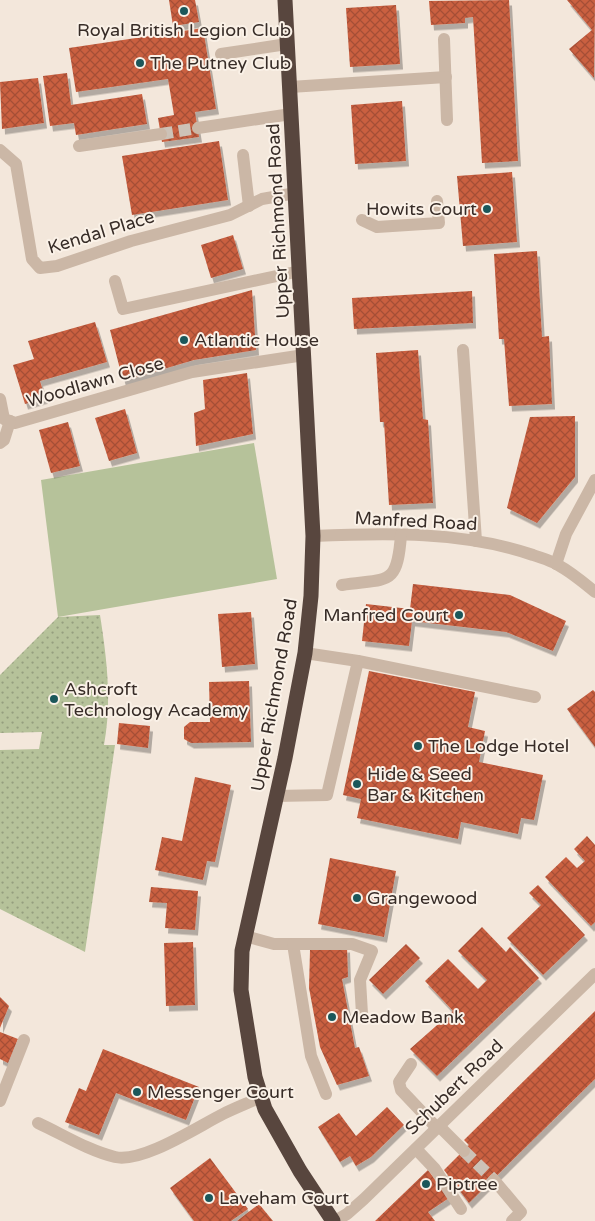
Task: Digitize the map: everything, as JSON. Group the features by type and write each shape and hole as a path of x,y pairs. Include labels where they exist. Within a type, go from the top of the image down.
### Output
{"highway":[{"name":"Upper Richmond Road","path":"285,0 312,536 311,596 305,653 242,951 241,990 255,1076 261,1097 276,1132 334,1221"}],"street":[{"path":"444,39 447,120"},
{"path":"221,54 288,44"},
{"path":"290,87 446,77"},
{"path":"198,128 292,114"},
{"path":"79,146 161,134"},
{"name":"Kendal Place","path":"0,150 16,164 32,259 40,268 57,266 131,241 230,215 262,199 296,192"},
{"path":"243,155 249,206"},
{"path":"362,220 377,228 439,223 436,201"},
{"path":"115,281 123,309 300,271"},
{"path":"463,350 476,541"},
{"name":"Woodlawn Close","path":"0,399 4,419 15,423 192,372 304,356"},
{"path":"0,443 4,440 10,421"},
{"path":"556,564 566,534 595,480"},
{"path":"342,585 388,578 397,569 401,535"},
{"name":"Manfred Road","path":"312,536 401,535 476,541 512,548 556,564 595,592"},
{"path":"305,653 358,661 535,697"},
{"path":"276,796 327,794 358,661"},
{"path":"246,936 274,944 352,944 372,951 360,980 362,1014"},
{"path":"294,944 311,1056 326,1094"},
{"name":"Schubert Road","path":"334,1221 355,1207 595,974"},
{"path":"0,1101 24,1040"},
{"path":"411,1064 399,1082 401,1090 464,1151"},
{"path":"38,1123 100,1152 115,1157 128,1158 179,1138 224,1113 261,1097"},
{"path":"416,1149 435,1169 461,1209"},
{"path":"494,1180 521,1212 512,1221"}],"green space":[{"path":"254,443 277,579 58,617 41,480"},
{"path":"100,615 108,680 108,712 104,745 115,745 85,952 0,909 0,750 39,749 42,732 0,733 0,675 58,617"}],"building":[{"name":"Royal British Legion Club","path":"169,0 195,0 199,22 173,26"},
{"path":"509,0 518,161 482,163 473,17 465,18 465,23 431,25 429,1"},
{"path":"567,0 595,0 594,78 569,49 592,30"},
{"path":"396,5 400,64 350,67 346,8"},
{"name":"The Putney Club","path":"203,28 216,109 195,112 199,137 162,142 158,118 174,115 168,79 76,92 69,48"},
{"path":"67,73 71,105 142,94 147,124 76,135 74,123 50,126 43,76"},
{"path":"38,78 44,123 2,129 0,82"},
{"path":"402,101 406,161 355,164 351,105"},
{"path":"219,141 228,200 132,215 122,156"},
{"name":"Howits Court","path":"512,172 517,242 463,246 457,176"},
{"path":"233,235 243,269 211,278 201,245"},
{"path":"537,251 542,337 549,336 552,404 509,406 504,339 499,339 494,254"},
{"name":"Atlantic House","path":"252,290 256,350 194,360 123,381 110,330"},
{"path":"472,291 473,323 354,329 352,298"},
{"path":"95,322 107,362 40,381 45,398 25,404 13,365 34,359 28,341"},
{"path":"418,350 423,419 428,420 433,503 389,505 384,422 380,422 376,353"},
{"path":"247,373 253,434 196,446 194,413 205,409 203,380"},
{"path":"125,409 137,453 109,461 95,418"},
{"path":"575,416 575,477 537,523 507,508 530,417"},
{"path":"68,422 80,466 51,473 39,430"},
{"name":"Manfred Court","path":"413,584 510,595 566,621 553,651 506,632 412,621 409,646 362,641 366,604 410,609"},
{"path":"251,612 255,664 222,667 218,614"},
{"name":"The Lodge Hotel","path":"369,671 475,692 468,727 485,731 479,762 543,775 534,820 521,818 518,834 461,822 458,839 357,818 361,799 343,795"},
{"path":"249,681 251,742 191,743 184,739 184,727 190,722 210,722 209,682"},
{"path":"593,690 595,692 595,747 567,709"},
{"path":"119,723 150,726 148,748 117,744"},
{"path":"195,777 231,785 215,862 207,861 203,880 155,870 162,837 182,841"},
{"path":"587,836 595,845 595,922 591,926 545,877 566,857 577,868 585,861 574,849"},
{"name":"Grangewood","path":"330,858 396,871 384,937 318,924"},
{"path":"538,885 585,935 543,975 507,938 541,905 529,893"},
{"path":"151,887 198,891 195,930 165,928 167,903 149,902"},
{"path":"482,927 506,952 510,947 539,978 437,1076 410,1049 453,1011 425,981 448,959 478,989 487,980 458,951"},
{"path":"193,942 195,1005 166,1006 164,943"},
{"path":"406,944 420,958 383,994 369,980"},
{"name":"Meadow Bank","path":"347,947 348,977 342,979 355,1048 359,1047 369,1076 337,1085 320,1047 309,988 310,950"},
{"path":"0,997 9,1006 0,1028"},
{"path":"595,1011 595,1079 469,1203 444,1170 469,1145 464,1140"},
{"path":"0,1032 18,1039 8,1063 0,1059"},
{"name":"Messenger Court","path":"103,1049 199,1087 186,1120 116,1093 99,1135 65,1122 79,1088 86,1091"},
{"path":"387,1107 404,1125 371,1157 356,1166 350,1156 340,1162 318,1127 339,1113 356,1136"},
{"name":"Laveham Court","path":"210,1158 248,1209 231,1221 194,1221 170,1188"},
{"name":"Piptree","path":"428,1170 449,1198 428,1212 435,1221 375,1221"},
{"path":"259,1204 273,1221 237,1221"}],"tunnel":[{"path":"161,134 198,128"},
{"path":"464,1151 494,1180"}],"place":[{"name":"Royal British Legion Club","path":"184,11"},
{"name":"The Putney Club","path":"140,63"},
{"name":"Howits Court","path":"487,209"},
{"name":"Atlantic House","path":"184,340"},
{"name":"Manfred Court","path":"459,615"},
{"name":"Ashcroft Technology Academy","path":"54,699"},
{"name":"The Lodge Hotel","path":"418,746"},
{"name":"Hide & Seed Bar & Kitchen","path":"357,784"},
{"name":"Grangewood","path":"357,898"},
{"name":"Meadow Bank","path":"332,1017"},
{"name":"Messenger Court","path":"137,1092"},
{"name":"Piptree","path":"426,1184"},
{"name":"Laveham Court","path":"209,1198"}]}
